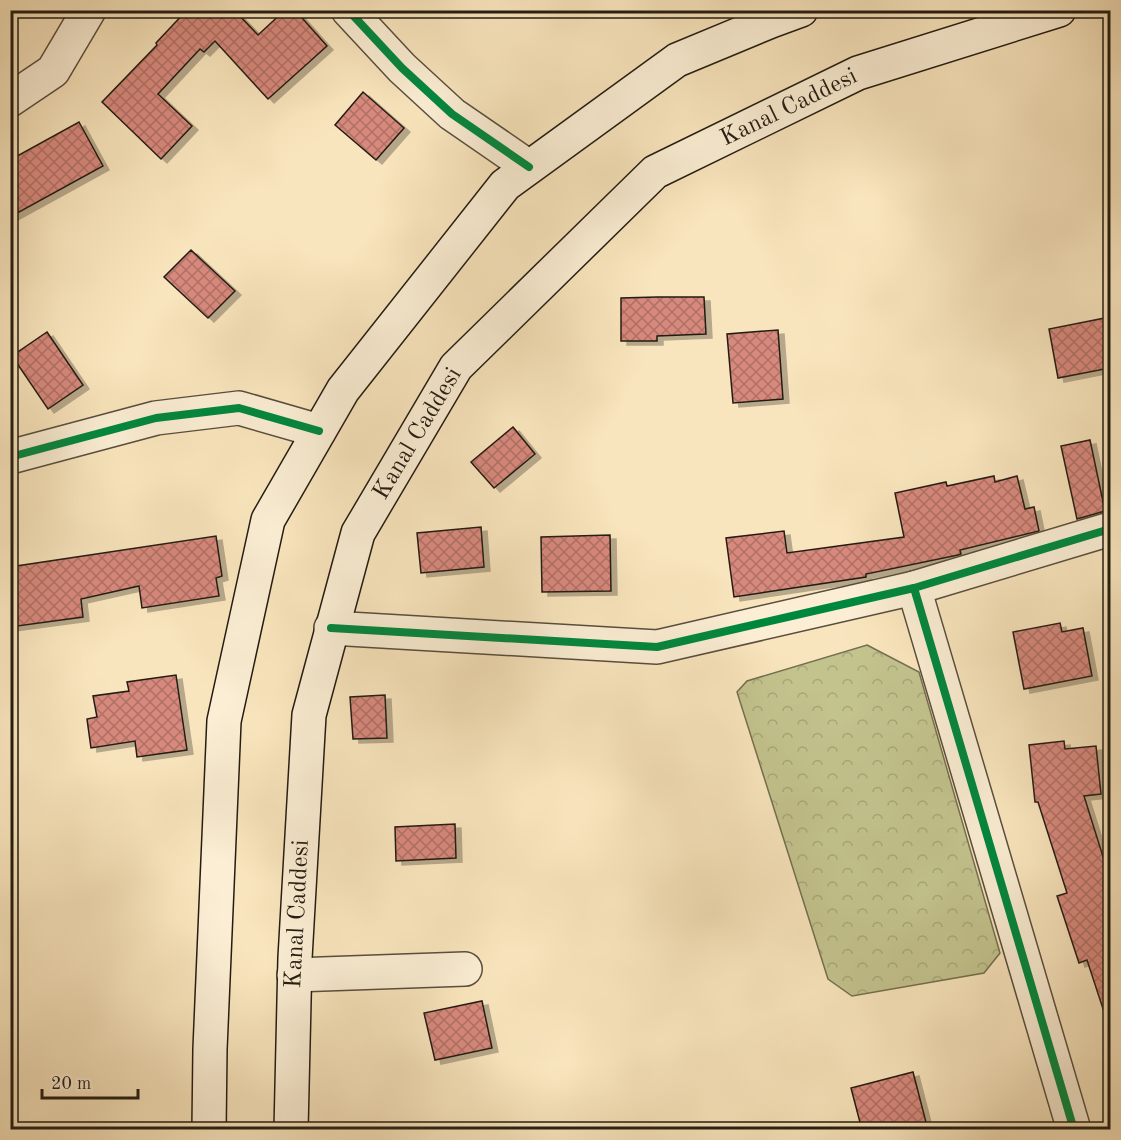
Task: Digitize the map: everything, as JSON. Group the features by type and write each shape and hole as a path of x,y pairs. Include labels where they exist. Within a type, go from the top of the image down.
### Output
{"main road":[{"path":"10,100 53,71 89,10"},
{"path":"348,10 402,68 452,114 529,167"},
{"name":"Kanal Caddesi","path":"291,1130 294,975 309,715 358,533 456,367 655,172 858,73 1059,10"},
{"path":"210,1130 210,1049 224,721 268,520 343,390 505,184 677,60 779,14"},
{"path":"10,457 156,418 239,408 319,431"},
{"path":"331,628 657,647 914,588 1110,529"},
{"path":"914,588 1074,1130"},
{"path":"294,975 465,969"}],"green space":[{"path":"867,645 919,672 1000,953 984,973 852,996 828,979 737,692 747,681"}],"building":[{"path":"187,10 234,10 258,35 285,10 295,10 327,46 268,99 215,41 204,52 200,49 158,94 192,126 161,159 102,102"},
{"path":"363,92 404,128 376,160 335,125"},
{"path":"79,122 103,166 10,217 10,160"},
{"path":"191,250 235,291 208,318 164,277"},
{"path":"704,297 706,334 657,336 657,341 621,341 621,298"},
{"path":"1110,317 1110,368 1058,378 1049,329"},
{"path":"778,330 783,399 733,403 727,334"},
{"path":"47,332 83,385 48,409 12,356"},
{"path":"513,427 535,454 494,488 471,462"},
{"path":"1090,440 1105,511 1077,519 1061,446"},
{"path":"994,476 995,482 1017,476 1025,509 1034,507 1039,531 960,550 961,554 958,555 866,574 866,577 734,597 726,538 784,531 787,553 904,537 895,493 946,482 947,486"},
{"path":"481,527 484,567 421,573 417,533"},
{"path":"610,535 611,591 542,592 541,537"},
{"path":"216,536 222,576 216,578 219,596 142,608 139,586 81,599 83,617 10,627 10,567"},
{"path":"1060,623 1062,632 1083,628 1092,676 1024,689 1013,632"},
{"path":"176,675 187,750 137,757 135,741 91,748 87,719 97,717 93,696 129,691 127,682"},
{"path":"385,695 387,738 353,739 350,697"},
{"path":"1064,741 1065,749 1096,746 1101,794 1084,796 1110,879 1103,882 1110,905 1110,1014 1105,1015 1087,960 1079,963 1057,896 1067,893 1038,802 1035,802 1029,745"},
{"path":"455,824 456,858 396,861 395,827"},
{"path":"482,1001 492,1048 435,1060 424,1013"},
{"path":"913,1072 928,1130 862,1130 851,1088"}],"cycle path":[{"path":"348,10 402,68 452,114 529,167"},
{"path":"10,457 156,418 239,408 319,431"},
{"path":"331,628 657,647 914,588 1110,529"},
{"path":"914,588 1074,1130"}]}
